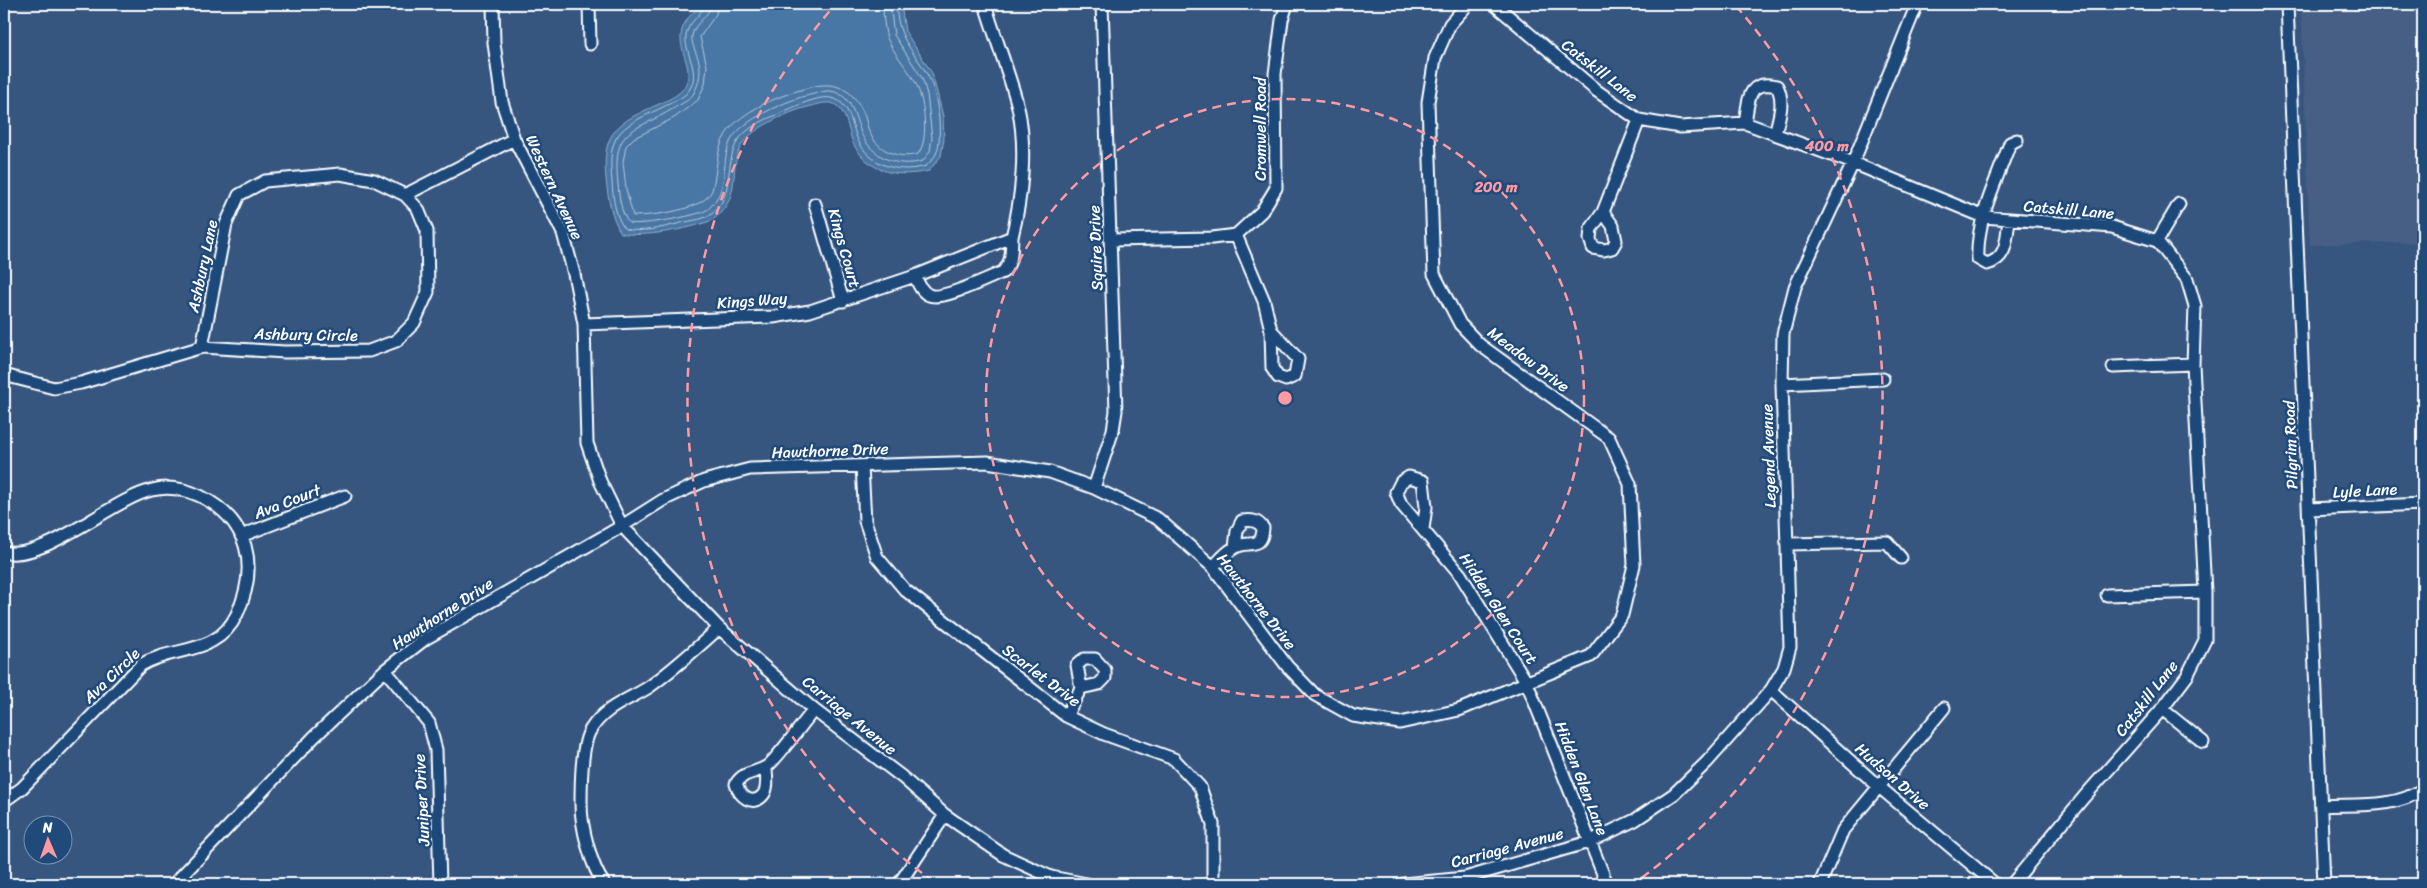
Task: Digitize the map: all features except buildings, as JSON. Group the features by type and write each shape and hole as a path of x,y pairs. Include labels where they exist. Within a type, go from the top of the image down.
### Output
{"street":[{"name":"Western Avenue","path":"493,4 494,43 502,102 514,139 562,233 574,274 584,324 586,443 600,481 622,526"},
{"path":"589,4 590,44"},
{"path":"915,276 925,293 931,296 942,296 1003,272 1010,264 1012,258 1012,237 1018,212 1022,180 1018,108 985,4"},
{"name":"Squire Drive","path":"1094,488 1113,430 1116,411 1102,4"},
{"name":"Cromwell Road","path":"1236,235 1262,211 1276,188 1275,74 1286,4"},
{"name":"Meadow Drive","path":"1468,4 1450,24 1435,58 1428,102 1434,274 1460,324 1480,345 1608,438 1630,484 1634,565 1622,615 1591,656 1527,683"},
{"name":"Catskill Lane","path":"1494,4 1597,91 1639,120 1680,127 1745,123 1853,163 1984,217 2112,227 2158,241 2187,280 2195,306 2193,364 2205,592 2205,640 2187,676 2162,709 2084,797 2012,884"},
{"name":"Legend Avenue","path":"1589,842 1636,820 1674,794 1707,762 1771,690 1784,668 1790,647 1782,384 1783,334 1795,287 1853,163 1917,4"},
{"name":"Pilgrim Road","path":"2287,4 2324,884"},
{"path":"1745,123 1750,94 1757,86 1766,83 1777,86 1781,95 1781,109 1775,134"},
{"path":"1603,212 1639,120"},
{"path":"405,195 514,139"},
{"path":"2009,220 2004,254 1997,261 1987,264 1978,259 1977,245 1984,217 2010,143 2017,140"},
{"name":"Ashbury Lane","path":"202,347 226,224 239,195 265,182 340,174 374,180 405,195"},
{"name":"Ashbury Circle","path":"202,347 285,352 369,351 396,341 414,323 428,292 427,231 418,209 405,195"},
{"name":"Kings Court","path":"815,204 843,302"},
{"path":"2158,241 2179,204"},
{"path":"1111,240 1212,238 1236,235 1264,301 1271,330"},
{"name":"Kings Way","path":"584,324 773,317 810,311 843,302 915,276 1012,237"},
{"path":"4,375 54,388 81,383 202,347"},
{"path":"2113,367 2193,364"},
{"path":"1782,384 1883,380"},
{"name":"Hawthorne Drive","path":"174,884 314,737 385,670 432,635 622,526 663,500 704,481 750,469 987,462 1050,472 1094,488 1158,519 1212,567 1287,666 1315,696 1353,716 1400,723 1460,710 1527,683"},
{"name":"Scarlet Drive","path":"862,466 865,521 877,557 905,590 1066,716 1104,734 1174,758 1200,787 1213,824 1213,884"},
{"name":"Ava Circle","path":"4,552 25,552 52,541 135,496 152,490 168,488 190,492 215,504 237,524 246,551 248,575 243,600 234,621 217,639 198,648 155,656 141,665 22,788 4,801"},
{"name":"Ava Court","path":"241,536 345,496"},
{"name":"Lyle Lane","path":"2309,509 2423,504"},
{"name":"Carriage Avenue","path":"622,526 719,628 814,710 902,777 945,815 1003,855 1050,881 1087,884"},
{"name":"Hidden Glen Court","path":"1424,529 1460,574 1527,683"},
{"path":"1788,544 1887,542 1901,558"},
{"path":"1212,567 1235,547"},
{"path":"2107,595 2205,592"},
{"path":"604,884 589,850 581,817 580,772 590,730 612,706 648,688 719,628"},
{"name":"Juniper Drive","path":"385,670 429,723 436,750 440,884"},
{"name":"Hidden Glen Lane","path":"1527,683 1607,884"},
{"path":"1066,716 1081,688"},
{"name":"Hudson Drive","path":"1771,690 1878,786 1995,884"},
{"path":"1820,884 1843,830 1944,708"},
{"path":"2162,709 2203,742"},
{"path":"766,767 814,710"},
{"path":"2321,806 2395,802 2413,796 2423,789"},
{"path":"898,884 945,815"},
{"name":"Carriage Avenue","path":"1403,884 1465,878 1589,842"}],"shaded area":[{"path":"2301,4 2423,4 2423,242 2310,245"}],"water":[{"path":"702,4 901,4 905,31 932,73 943,116 944,139 941,156 929,171 908,174 888,172 870,163 855,147 844,115 837,106 832,103 818,104 794,111 774,120 748,137 739,149 730,198 727,205 713,219 701,224 666,232 621,233 612,214 607,186 605,162 610,138 623,123 633,116 671,98 682,90 686,83 688,70 681,42 682,30 695,10"}]}
